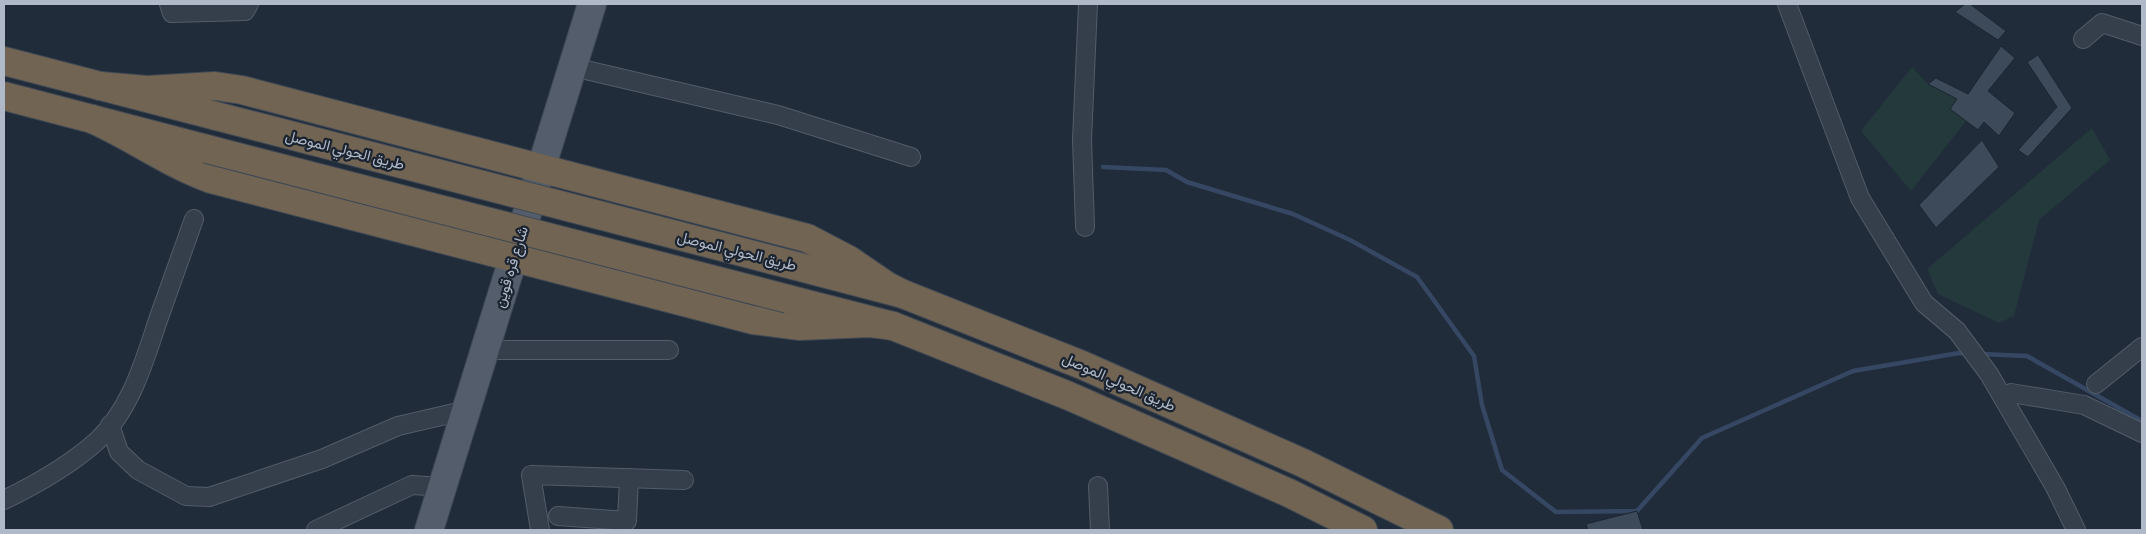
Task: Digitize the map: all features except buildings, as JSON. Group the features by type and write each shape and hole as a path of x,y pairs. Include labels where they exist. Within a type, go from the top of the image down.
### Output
{"highway":[{"name":"طريق الحولي الموصل","path":"4,62 903,294 1082,365 1303,463 1439,530"},
{"path":"100,86 147,90 215,86 242,90 806,238 843,256 903,294"},
{"path":"4,96 893,326 1069,396 1289,494 1363,530"},
{"path":"92,119 115,129 190,171 211,179 514,259 753,320 800,326 870,323 893,326"}],"main road":[{"name":"شارع قره قوين","path":"429,530 592,4"}],"street":[{"path":"169,4 172,13 245,11 249,4"},
{"path":"1085,226 1082,140 1088,4"},
{"path":"1787,4 1860,198 1924,303 1957,331 1989,374 2055,487 2076,530"},
{"path":"2083,39 2102,23 2142,36"},
{"path":"572,67 778,115 911,157"},
{"path":"4,500 32,487 63,468 98,440 119,413 138,378 194,219"},
{"path":"2096,384 2142,347"},
{"path":"485,350 669,350"},
{"path":"2011,393 2084,405 2142,432"},
{"path":"110,425 119,452 138,470 186,496 209,497 322,459 398,426 466,410"},
{"path":"540,530 531,476 684,480"},
{"path":"558,516 626,525 630,478"},
{"path":"316,530 412,485 443,487"},
{"path":"1098,486 1100,530"}],"green space":[{"path":"1912,67 1928,84 1957,99 1950,109 1966,121 1911,191 1861,131"},
{"path":"2092,128 2110,160 2039,220 2014,316 1999,323 1938,294 1927,269"}],"waterway":[{"path":"1103,167 1166,170 1187,182 1293,214 1350,240 1417,277 1474,356 1482,405 1502,470 1556,512 1637,511 1702,438 1853,371 1959,353 1968,354"},
{"path":"1981,354 2027,356 2142,421"}]}
